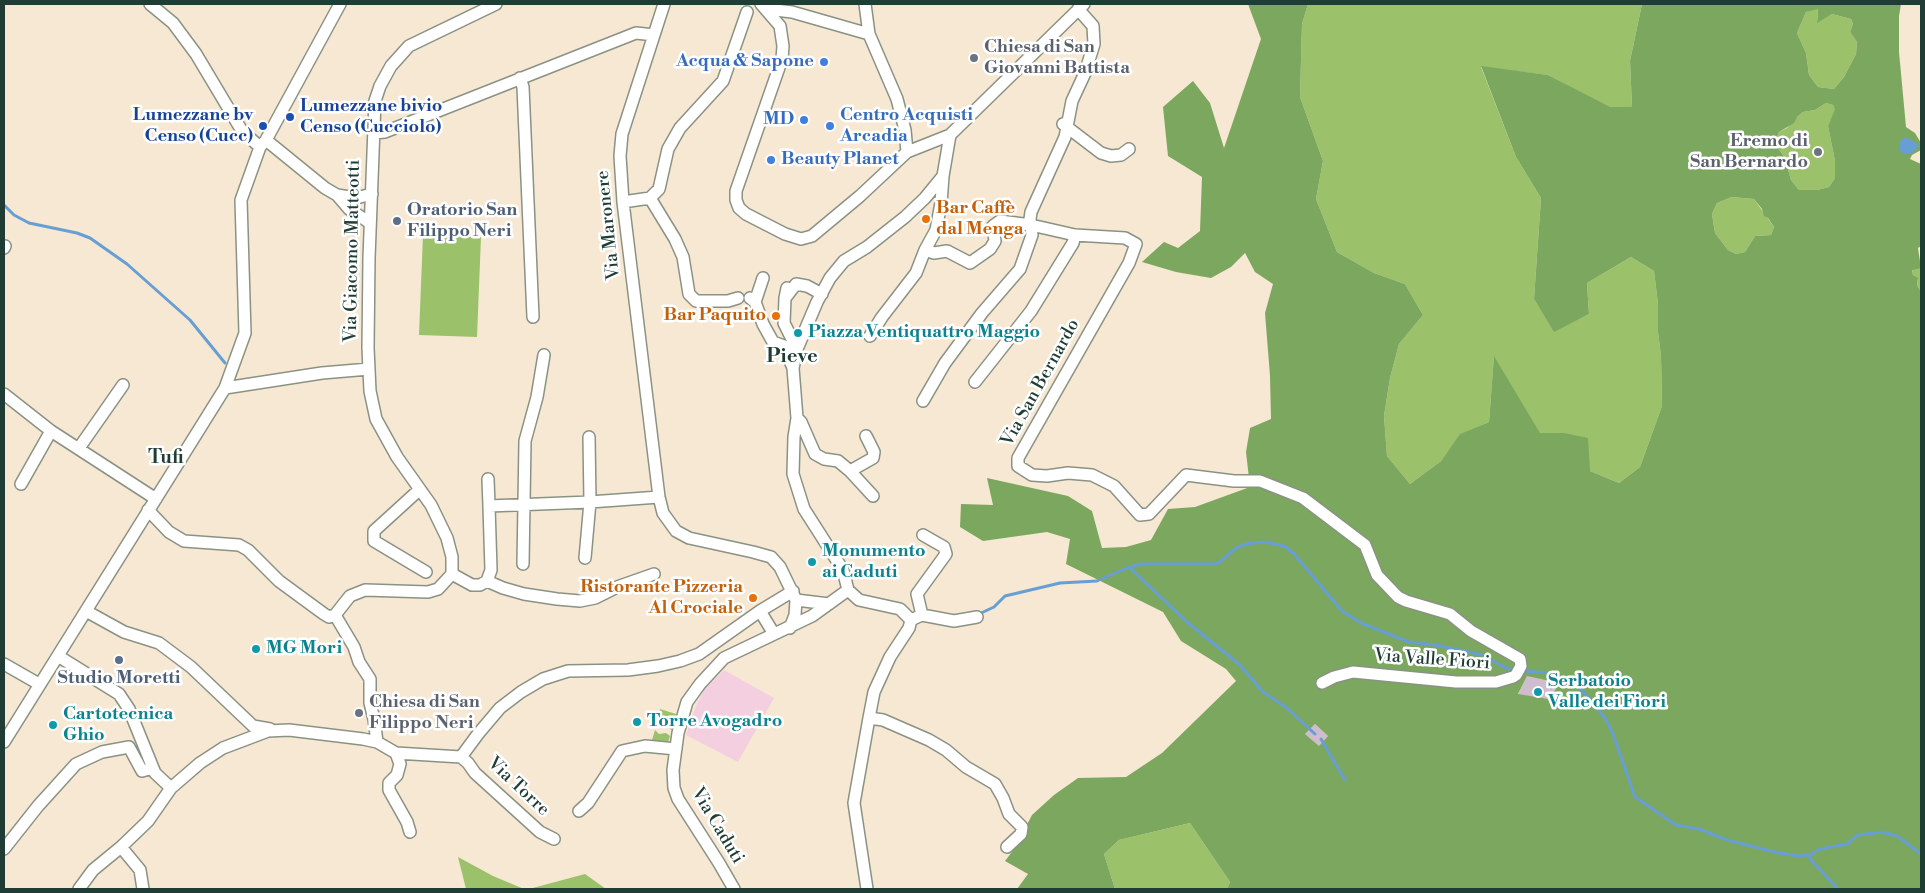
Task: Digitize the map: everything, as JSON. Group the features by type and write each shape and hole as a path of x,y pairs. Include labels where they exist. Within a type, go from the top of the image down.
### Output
{"street":[{"path":"150,4 173,22 196,54 242,131 337,196 349,209 370,224"},
{"path":"4,742 226,388 245,333 241,200 263,144 340,4"},
{"name":"Via Giacomo Matteotti","path":"452,574 452,557 447,538 431,505 419,490 376,419 370,391 370,224 375,101 380,86 391,66 409,46 496,4"},
{"name":"Via Maronere","path":"664,4 622,134 620,156 623,202 659,497 663,513 676,531 689,538 771,557 780,567 794,596"},
{"path":"865,4 869,34 897,99 905,130 907,152"},
{"path":"764,7 780,26 783,46 782,60 736,191 736,200 739,208 746,214 785,234 801,239 812,236 860,196 907,152 950,135 1081,6 1093,26 1094,44 1085,73 1063,124 1065,137 1031,212 1032,235 1020,269 982,313 945,363 923,401"},
{"path":"764,7 792,12 869,34"},
{"path":"623,202 650,198 659,189 668,148 680,128 723,81 747,12"},
{"path":"374,134 385,132 636,33 654,35"},
{"path":"520,78 524,87 533,317"},
{"path":"1063,124 1101,153 1111,156 1121,155 1129,149"},
{"path":"870,336 882,317 916,273 925,250 936,230 950,135"},
{"path":"911,620 900,609 859,600 848,590 843,570 804,509 793,474 794,437 797,418 793,368 797,349 817,302 830,278 844,261 867,247 905,218 943,176"},
{"path":"337,196 356,198 372,194"},
{"path":"650,198 675,239 683,257 688,294 696,301 728,301 738,298"},
{"name":"Via San Bernardo","path":"925,250 934,253 947,251 970,263 990,249 995,241 993,226 1000,221 1031,225 1075,235 1125,238 1136,244 1129,263 1022,450 1018,458 1018,466 1032,475 1068,473 1092,475 1114,486 1140,515 1149,514 1186,475 1234,482 1247,481"},
{"path":"975,382 1031,311 1073,243 1075,235"},
{"path":"764,278 752,300 773,342 784,346 793,368"},
{"path":"797,349 784,323 786,293 796,284 806,286 822,294"},
{"path":"523,564 525,441 537,397 544,355"},
{"path":"226,388 322,373 369,369"},
{"path":"79,448 123,385"},
{"path":"4,394 9,400 51,432 79,448 156,499"},
{"path":"797,418 801,422 815,454 824,459 838,461 873,496"},
{"path":"21,484 51,432"},
{"path":"850,471 873,458 874,452 866,436"},
{"path":"585,558 590,502 589,437"},
{"path":"148,510 169,532 184,541 239,545 248,550 279,581 329,617 335,615 350,596 365,590 428,592 438,589 452,574 472,585 480,585 488,581 491,570 488,479"},
{"name":"Via Valle Fiori","path":"1247,481 1260,481 1303,498 1365,545 1376,575 1398,597 1450,614 1471,631 1520,660 1521,666 1513,677 1496,682 1456,682 1353,672 1334,677 1322,683"},
{"path":"419,490 374,531 374,541 426,572"},
{"path":"490,506 659,497"},
{"path":"922,614 917,594 946,554 944,547 923,535"},
{"path":"488,581 524,594 556,600 580,601 595,598 617,587 654,574"},
{"name":"Via Caduti","path":"734,889 678,799 674,788 673,770 678,733 688,702 708,674 724,658 812,616 848,590"},
{"path":"86,611 124,632 159,643 192,667 253,726 318,732 363,739 376,736 402,753 461,757 500,708 521,692 543,679 568,671 628,670 680,661 699,654 760,611 794,596 830,604"},
{"path":"790,628 795,616 794,596"},
{"path":"760,611 774,634"},
{"path":"867,889 854,803 874,692 890,656 909,628 911,620 922,614 954,620 977,617"},
{"path":"335,615 354,647 359,662 370,680 370,703 376,736"},
{"path":"58,656 119,694 129,709 155,774 171,788"},
{"path":"4,664 39,684"},
{"path":"869,718 883,720 928,740 946,750 966,767 995,784 1009,814 1022,826 1021,834 1007,847"},
{"path":"79,889 93,870 148,821 171,788 210,755 252,736 268,731 282,730"},
{"path":"579,811 588,802 622,752 645,746 676,748"},
{"path":"4,849 38,806 76,764 102,752 129,747 142,771 153,768"},
{"path":"402,753 397,775 389,783 390,790 407,822 410,832"},
{"name":"Via Torre","path":"461,757 468,763 474,773 540,832 554,839"},
{"path":"121,847 140,870 143,889"}],"shaded area":[{"path":"724,670 774,698 738,762 686,735 704,690"},
{"path":"1527,675 1560,683 1550,699 1518,695"},
{"path":"1315,724 1328,736 1319,747 1305,734"}],"green space":[{"path":"1248,4 1308,4 1302,24 1300,97 1323,161 1316,199 1337,252 1374,273 1405,284 1423,315 1399,344 1390,378 1384,416 1387,456 1410,484 1441,461 1460,434 1489,422 1494,356 1540,433 1564,433 1588,438 1590,471 1619,483 1640,467 1662,406 1658,304 1654,271 1631,257 1587,283 1589,314 1554,332 1534,299 1541,198 1516,157 1481,66 1548,75 1610,107 1632,107 1630,61 1642,4 1901,4 1899,52 1906,127 1915,133 1921,143 1921,150 1912,155 1910,159 1921,164 1921,246 1918,248 1921,268 1912,270 1913,275 1918,278 1917,285 1921,292 1921,889 1227,889 1230,882 1190,823 1119,840 1104,854 1115,889 1017,889 1028,874 1005,861 1015,848 1032,815 1054,795 1078,778 1126,777 1162,753 1236,681 1226,669 1181,641 1163,612 1066,564 1070,539 1047,532 983,541 960,527 961,504 993,505 987,478 1068,496 1092,511 1102,548 1126,547 1151,540 1168,509 1195,507 1250,487 1246,452 1250,428 1271,419 1265,313 1273,284 1255,272 1245,253 1231,267 1211,278 1176,272 1142,262 1164,242 1178,248 1200,231 1202,177 1168,156 1163,107 1193,81 1210,103 1224,148 1261,39","holes":["1818,9 1817,23 1832,14 1851,19 1853,24 1850,32 1857,42 1856,54 1844,77 1834,89 1818,87 1809,75 1806,53 1797,33 1806,12","1826,103 1833,105 1835,109 1828,126 1835,161 1835,178 1829,187 1817,190 1799,190 1791,180 1785,158 1778,148 1776,139 1779,132 1794,123 1803,112 1815,110","1732,197 1754,199 1762,209 1764,216 1768,218 1774,227 1771,235 1755,236 1745,252 1736,254 1728,250 1715,233 1712,214 1717,203","1527,676 1560,683 1549,699 1518,694","1315,724 1328,736 1319,746 1305,734"]},
{"path":"1308,4 1642,4 1630,61 1632,107 1610,108 1548,75 1481,67 1516,157 1541,198 1534,299 1554,331 1589,314 1587,283 1631,257 1654,271 1658,304 1662,406 1640,467 1619,483 1590,471 1564,433 1540,434 1494,357 1489,422 1461,434 1441,461 1410,484 1387,456 1384,416 1390,378 1399,344 1423,315 1405,284 1374,273 1337,252 1316,199 1323,161 1300,97 1302,24"},
{"path":"1818,8 1817,22 1832,14 1851,19 1853,24 1850,32 1857,42 1856,54 1844,77 1834,89 1818,87 1809,75 1806,53 1797,33 1806,12"},
{"path":"1826,103 1833,105 1836,109 1828,126 1835,161 1835,178 1829,187 1817,190 1799,190 1791,180 1785,158 1778,148 1776,139 1779,132 1787,128 1803,112 1815,110"},
{"path":"1732,197 1754,199 1774,227 1771,235 1755,236 1745,252 1736,254 1728,250 1715,233 1712,214 1717,203"},
{"path":"423,235 481,237 477,337 419,335"},
{"path":"1921,268 1921,292 1917,285 1918,279 1913,275 1912,269"},
{"path":"660,709 676,714 672,730 660,724 656,726"},
{"path":"655,730 659,734 666,733 670,736 668,743 652,740"},
{"path":"1190,823 1230,882 1227,889 1115,889 1104,854 1119,840"},
{"path":"458,857 493,876 524,889 466,889"},
{"path":"585,874 606,889 529,889"}],"water":[{"path":"1906,137 1918,144 1912,153 1903,154 1900,151 1899,144"}],"waterway":[{"path":"4,205 14,215 29,223 77,233 90,238 127,264 190,320 225,363"},
{"path":"979,614 994,607 1005,596 1060,583 1097,581 1129,567 1141,564 1215,564 1236,548 1246,544 1262,542 1286,547 1342,611 1361,623 1409,642 1436,645 1482,655 1506,668 1516,670"},
{"path":"1129,567 1187,622 1240,665 1263,692 1287,708 1315,734"},
{"path":"1522,671 1550,673 1580,688 1605,718 1613,734 1635,797 1676,825 1699,829 1727,840 1799,856 1810,855 1820,849 1847,844 1858,835 1883,832 1897,836 1921,854"},
{"path":"1321,739 1345,780"},
{"path":"1810,855 1810,859 1838,889"}],"place":[{"name":"Chiesa di San Giovanni Battista","path":"974,58"},
{"name":"Acqua & Sapone","path":"824,62"},
{"name":"Lumezzane bivio Censo (Cucciolo)","path":"290,117"},
{"name":"MD","path":"804,120"},
{"name":"Lumezzane bv Censo (Cucc)","path":"263,126"},
{"name":"Centro Acquisti Arcadia","path":"830,126"},
{"name":"Eremo di San Bernardo","path":"1818,152"},
{"name":"Beauty Planet","path":"771,160"},
{"name":"Bar Caffè dal Menga","path":"926,219"},
{"name":"Oratorio San Filippo Neri","path":"397,221"},
{"name":"Bar Paquito","path":"776,316"},
{"name":"Piazza Ventiquattro Maggio","path":"798,333"},
{"name":"Monumento ai Caduti","path":"812,562"},
{"name":"Ristorante Pizzeria Al Crociale","path":"753,598"},
{"name":"MG Mori","path":"256,649"},
{"name":"Studio Moretti","path":"119,660"},
{"name":"Serbatoio Valle dei Fiori","path":"1538,692"},
{"name":"Chiesa di San Filippo Neri","path":"359,713"},
{"name":"Torre Avogadro","path":"637,722"},
{"name":"Cartotecnica Ghio","path":"53,725"}],"district":[{"name":"Pieve","path":"792,357"},
{"name":"Tufi","path":"166,458"}]}
